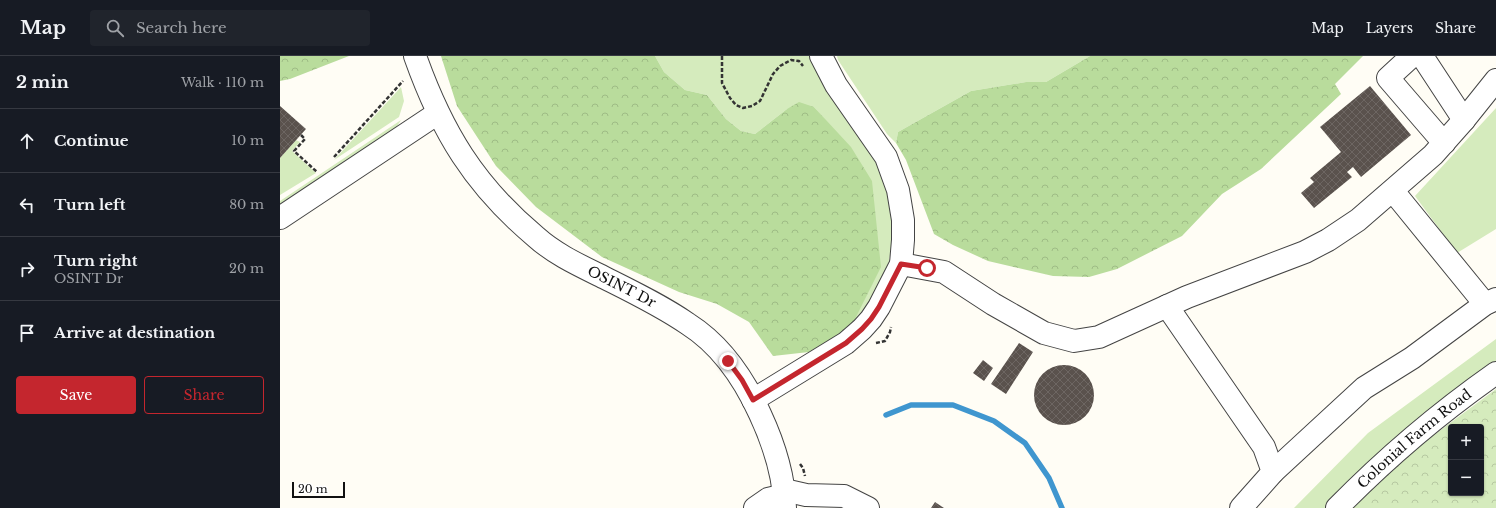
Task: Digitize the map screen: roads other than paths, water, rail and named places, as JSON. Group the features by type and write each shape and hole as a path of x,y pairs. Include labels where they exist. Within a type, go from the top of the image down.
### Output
{"street":[{"path":"402,56 425,84"},
{"path":"415,56 425,84"},
{"path":"425,84 430,56"},
{"path":"1412,56 1388,78 1444,143"},
{"path":"1422,56 1464,120"},
{"path":"753,400 846,343 862,329 879,307 901,264 903,240 902,212 898,190 886,157 836,85 812,62"},
{"path":"901,264 944,272 993,304 1044,333 1074,341 1099,337 1187,297 1305,252 1328,240 1358,220 1433,155 1464,120 1496,80"},
{"name":"OSINT Dr","path":"425,84 450,136 491,195 512,216 537,238 558,253 659,306 689,324 721,353 742,380 769,434 780,468 785,498"},
{"path":"280,218 438,113"},
{"path":"1241,508 1273,472 1364,388 1412,358 1490,301 1393,191"},
{"path":"1167,306 1264,447 1273,472"},
{"name":"Colonial Farm Road","path":"1337,508 1368,477 1414,436 1496,373"},
{"path":"755,508 768,499 806,495 844,496 868,508"}],"waterway":[{"path":"886,415 911,405 953,405 994,421 1025,443 1049,478 1062,508"}]}
